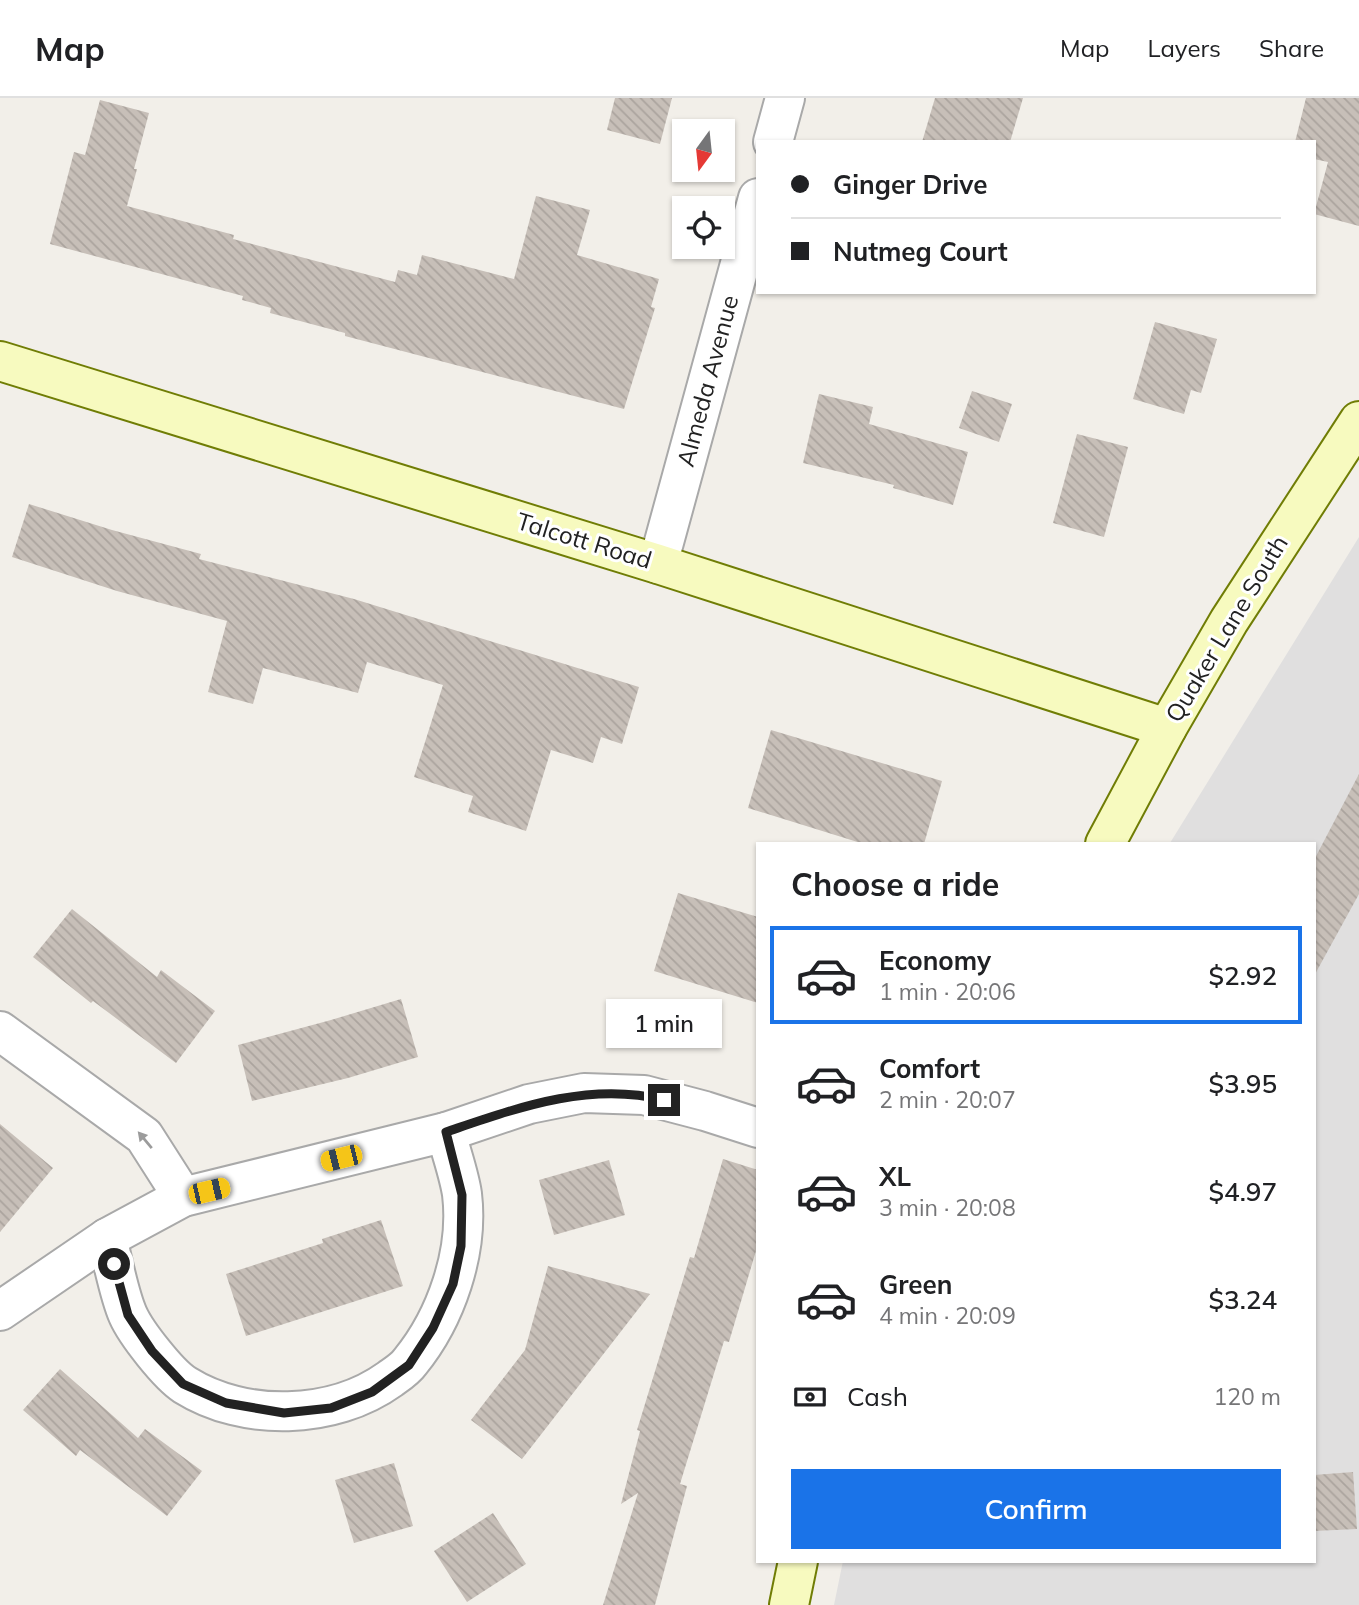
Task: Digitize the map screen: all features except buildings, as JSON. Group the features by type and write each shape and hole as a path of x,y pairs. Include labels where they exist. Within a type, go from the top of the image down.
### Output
{"street":[{"path":"774,140 785,98"},
{"name":"Almeda Avenue","path":"657,564 756,205"},
{"name":"Talcott Road","path":"0,361 657,564 1167,728"},
{"name":"Quaker Lane South","path":"1106,842 1167,728 1229,621 1359,421"},
{"path":"0,1031 144,1136 183,1197"},
{"path":"0,1311 107,1238 183,1197 446,1132 529,1104 584,1093 644,1095 756,1127"},
{"path":"107,1238 128,1315 152,1351 183,1384 226,1403 284,1413 331,1408 372,1392 409,1365 433,1328 453,1284 461,1246 462,1195 446,1132"},
{"path":"789,1605 798,1563"}],"shaded area":[{"path":"1359,537 1359,1605 834,1605 843,1563 1316,1563 1316,842 1171,842"}],"route":[{"path":"114,1264 128,1315 152,1351 183,1384 226,1403 284,1413 331,1408 372,1392 409,1365 433,1328 453,1284 461,1246 462,1195 446,1132 529,1104 584,1093 644,1095 664,1100"}]}
